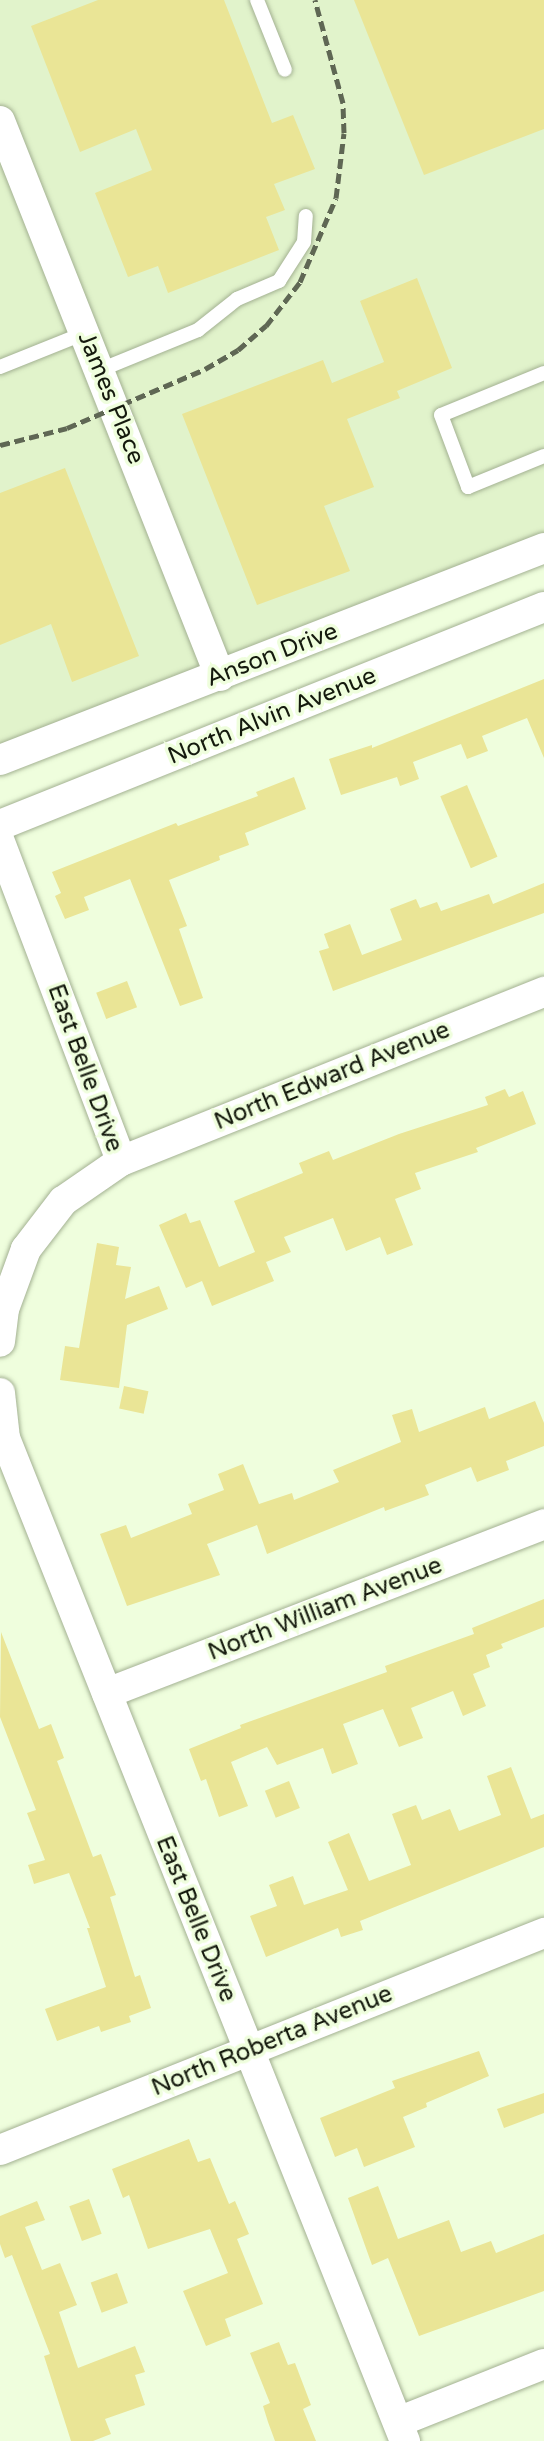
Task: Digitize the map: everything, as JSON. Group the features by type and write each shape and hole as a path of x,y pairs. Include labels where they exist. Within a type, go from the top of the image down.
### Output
{"street":[{"name":"James Place","path":"0,121 220,676"},
{"name":"Anson Drive","path":"0,760 544,548"},
{"name":"North Alvin Avenue","path":"0,825 544,607"},
{"name":"East Belle Drive","path":"0,842 121,1161 63,1201 26,1250 4,1309 0,1342"},
{"name":"North Edward Avenue","path":"121,1161 544,992"},
{"name":"East Belle Drive","path":"0,1393 5,1438 401,2432"},
{"name":"North William Avenue","path":"107,1693 544,1524"},
{"name":"North Roberta Avenue","path":"0,2150 544,1933"},
{"path":"401,2432 544,2364"}],"lane":[{"path":"257,0 285,70"},
{"path":"100,370 198,330 237,299 279,281 304,242 306,216"},
{"path":"0,367 85,333"},
{"path":"544,373 441,415 468,488 544,456"}],"shaded area":[{"path":"0,0 544,0 544,548 0,760"}],"building":[{"path":"98,0 224,0 272,123 293,115 315,169 274,184 285,210 266,217 279,250 168,293 158,266 128,277 95,193 152,170 136,129 80,152 31,26"},
{"path":"354,0 544,0 544,129 424,175"},
{"path":"417,278 452,368 397,391 400,398 347,419 374,487 324,506 350,571 257,605 182,414 323,360 332,383 384,362 360,301"},
{"path":"65,468 139,656 72,682 51,624 0,645 0,493"},
{"path":"544,679 544,758 527,718 482,736 488,751 467,759 461,744 413,762 419,779 400,786 397,777 341,795 329,759 372,745 372,748"},
{"path":"294,777 306,809 245,833 249,845 219,856 220,860 169,880 187,926 179,929 203,998 180,1006 130,879 84,897 89,910 65,919 55,896 61,893 52,872 176,823 178,826 258,796 256,792"},
{"path":"467,785 497,857 471,868 440,796"},
{"path":"544,883 544,913 333,991 319,951 329,948 324,934 350,924 362,955 402,940 390,909 416,899 420,908 437,902 441,911 489,894 493,904"},
{"path":"127,981 137,1007 106,1019 96,993"},
{"path":"505,1089 509,1097 523,1091 536,1124 476,1148 478,1152 415,1173 421,1189 395,1199 413,1245 387,1255 380,1237 346,1251 333,1218 284,1237 291,1252 266,1262 274,1281 212,1306 202,1281 186,1288 159,1225 186,1213 190,1223 200,1220 219,1267 255,1252 234,1201 303,1173 299,1163 329,1151 333,1160 399,1134 488,1105 485,1097"},
{"path":"97,1243 119,1247 116,1265 131,1267 125,1299 159,1286 168,1309 127,1325 119,1388 60,1380 65,1346 79,1348"},
{"path":"124,1386 148,1391 144,1414 119,1408"},
{"path":"535,1401 544,1423 544,1446 506,1461 509,1470 477,1482 471,1467 425,1485 429,1495 385,1511 384,1507 267,1554 257,1525 207,1544 220,1575 127,1606 100,1534 126,1525 131,1538 192,1514 188,1504 224,1490 218,1474 243,1464 259,1504 292,1493 294,1500 339,1482 333,1470 401,1442 392,1415 412,1409 419,1432 485,1407 489,1419"},
{"path":"544,1599 544,1627 501,1644 503,1648 486,1655 490,1667 473,1674 486,1706 463,1716 453,1691 411,1708 423,1738 399,1747 383,1709 343,1724 358,1764 332,1774 323,1748 277,1765 267,1747 231,1762 248,1806 219,1817 206,1779 201,1781 189,1749 241,1728 240,1725 387,1672 385,1666 474,1634 472,1628"},
{"path":"1,1632 39,1729 51,1724 64,1758 57,1761 93,1857 101,1854 116,1895 110,1897 135,1977 140,1975 151,2008 129,2016 131,2022 101,2032 99,2026 57,2041 45,2009 106,1987 87,1928 90,1928 69,1873 34,1884 28,1865 45,1860 27,1813 36,1810 0,1717"},
{"path":"511,1767 531,1819 544,1814 544,1847 360,1921 363,1930 341,1937 338,1928 266,1957 250,1916 277,1906 269,1885 293,1876 304,1905 348,1890 328,1842 349,1833 369,1881 411,1865 392,1814 416,1805 422,1820 450,1809 459,1831 501,1815 487,1776"},
{"path":"289,1781 300,1808 276,1818 265,1791"},
{"path":"479,2051 489,2076 426,2103 427,2107 403,2117 415,2147 364,2167 357,2148 335,2157 320,2118 395,2088 392,2081"},
{"path":"544,2093 544,2113 504,2128 497,2109"},
{"path":"189,2139 198,2162 210,2158 229,2204 235,2201 249,2234 237,2239 263,2304 225,2319 231,2336 206,2346 183,2291 228,2273 210,2229 148,2249 129,2195 123,2198 112,2169"},
{"path":"378,2186 398,2239 449,2220 461,2252 491,2241 496,2253 544,2234 544,2291 419,2336 388,2258 372,2265 348,2198"},
{"path":"89,2199 102,2234 82,2241 69,2206"},
{"path":"37,2201 45,2220 25,2227 42,2270 60,2263 77,2305 59,2312 78,2368 135,2346 145,2372 135,2375 145,2405 105,2419 111,2434 93,2441 71,2441 44,2356 50,2354 12,2255 5,2258 0,2244 0,2216"},
{"path":"117,2273 128,2303 102,2313 91,2283"},
{"path":"279,2342 288,2365 295,2363 311,2405 303,2409 316,2441 275,2441 263,2406 270,2403 250,2353"}],"railway":[{"path":"0,445 67,428 205,369 238,350 266,326 300,282 336,198 344,133 343,103 315,0"}]}
